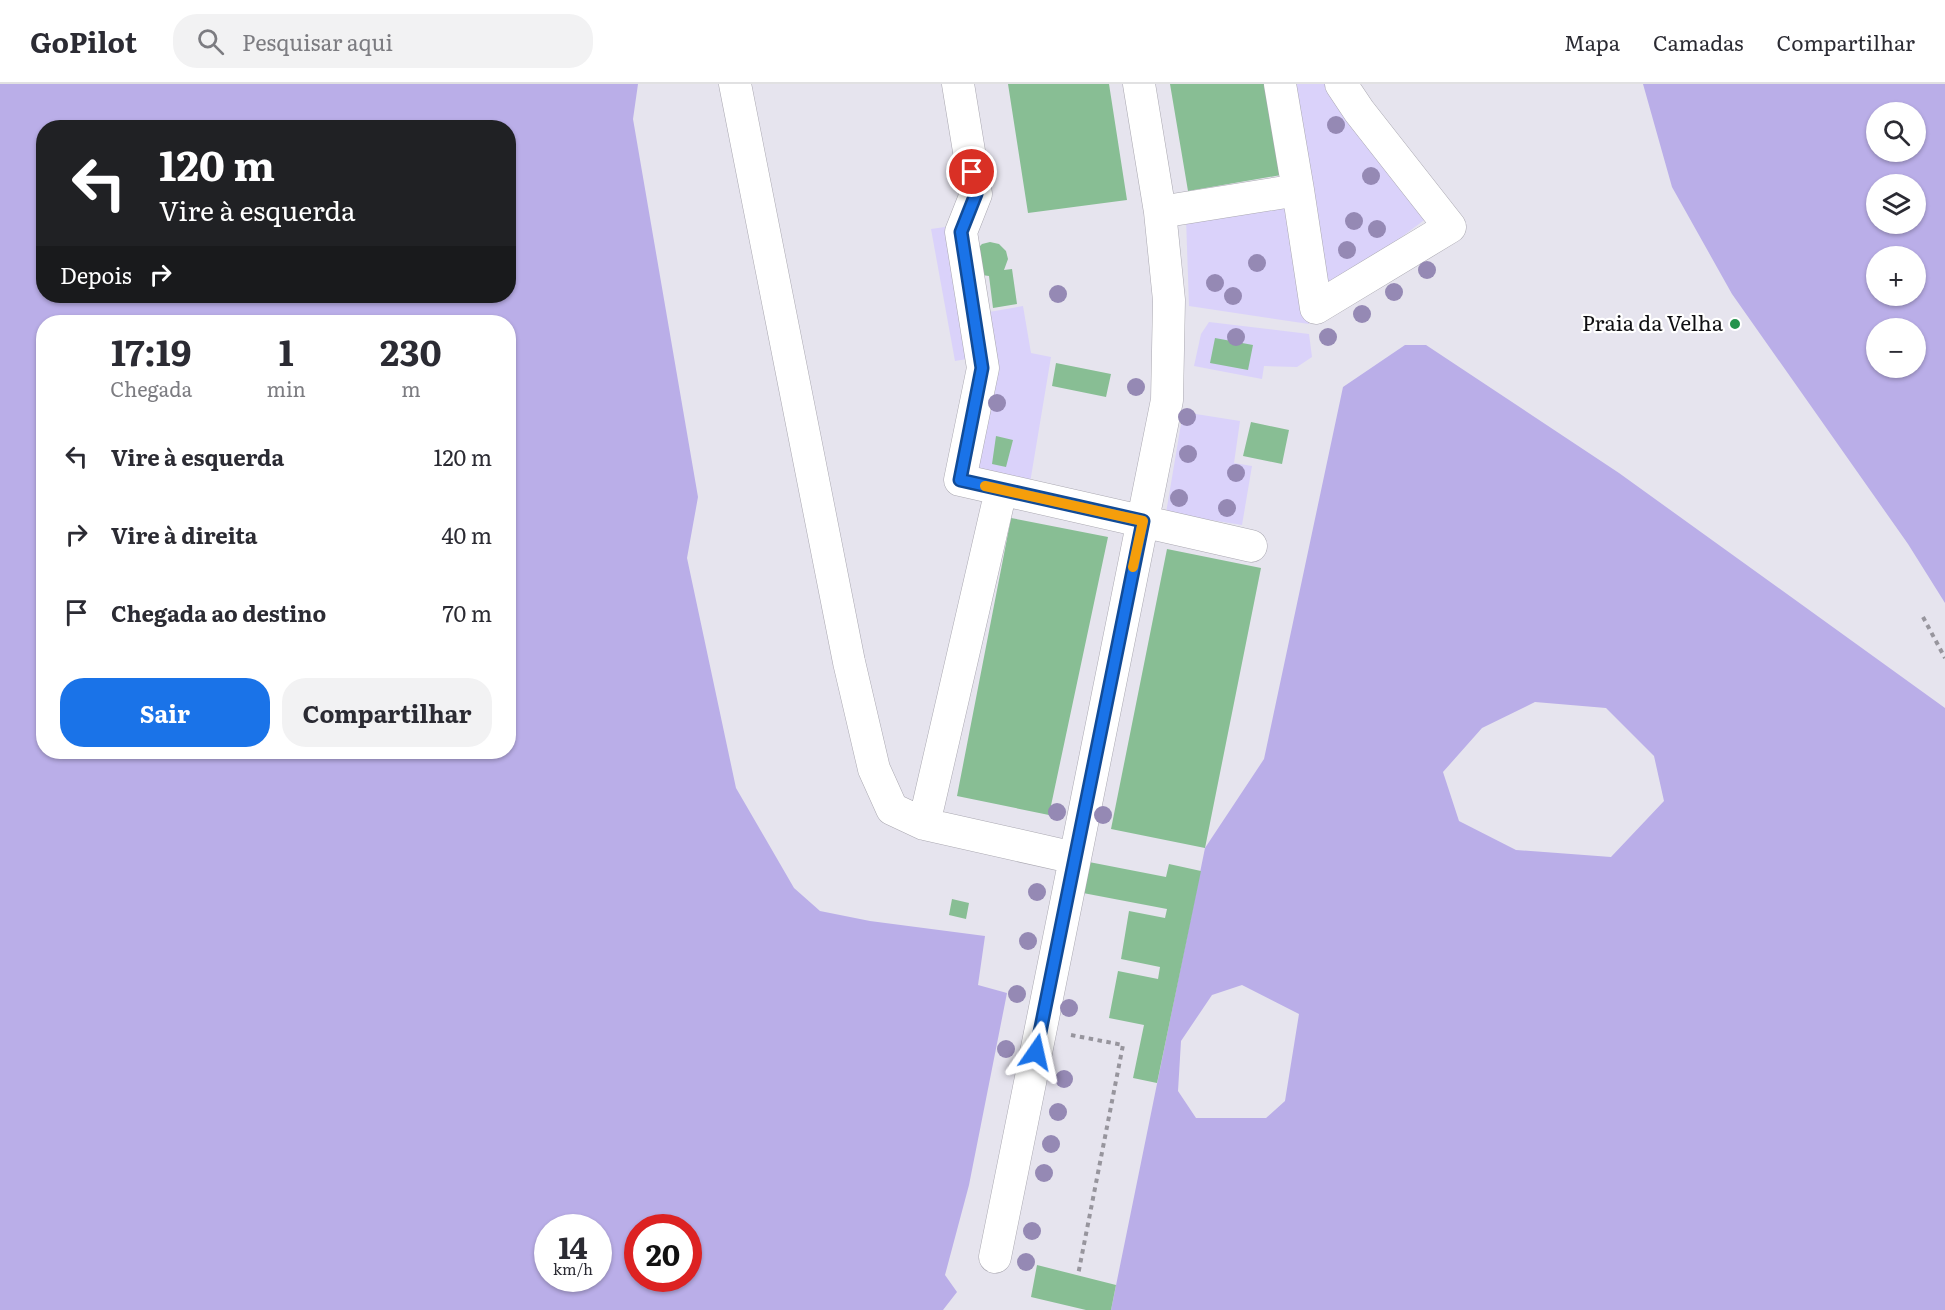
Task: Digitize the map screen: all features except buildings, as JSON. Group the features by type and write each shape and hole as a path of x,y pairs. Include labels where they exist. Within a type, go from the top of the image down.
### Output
{"lane":[{"path":"735,84 849,662 874,769 892,809 924,824 1075,858"},
{"path":"958,84 976,194 961,232 982,368 960,480 1251,546"},
{"path":"995,1257 1167,400 1169,300 1160,212 1139,84"},
{"path":"1281,84 1316,308 1450,227 1359,111 1341,84"},
{"path":"1160,212 1298,190"},
{"path":"924,824 1000,490"}],"path":[{"path":"1923,616 1945,658"},
{"path":"1041,1029 1123,1045 1078,1275"}],"shaded area":[{"path":"0,84 638,84 633,119 698,497 687,558 736,788 794,888 820,911 870,921 985,936 978,985 1007,993 969,1185 945,1275 957,1292 943,1310 0,1310"},
{"path":"1295,84 1328,84 1427,218 1328,292"},
{"path":"1643,84 1945,84 1945,603 1908,544 1732,294 1672,187"},
{"path":"1287,202 1309,324 1189,306 1186,218"},
{"path":"952,226 973,358 955,361 931,229"},
{"path":"1023,306 1031,353 1051,357 1030,483 976,473 999,366 989,312"},
{"path":"1209,322 1309,334 1312,357 1297,367 1264,366 1262,379 1194,366 1201,334"},
{"path":"1405,345 1426,345 1619,473 1945,708 1945,1310 1111,1310 1205,848 1264,759 1343,387","holes":["1535,702 1606,708 1654,756 1664,801 1611,857 1516,850 1459,821 1443,772 1482,728","1242,985 1299,1014 1285,1101 1266,1118 1196,1118 1178,1091 1181,1041 1212,995"]},
{"path":"1183,412 1240,421 1234,463 1252,466 1242,525 1166,513"}],"slow traffic":[{"path":"985,486 1143,521 1133,567"}],"place":[{"name":"Praia da Velha","path":"1735,324"}],"route":[{"path":"972,172 976,194 961,232 982,368 960,480 1143,521 1036,1052"}]}
